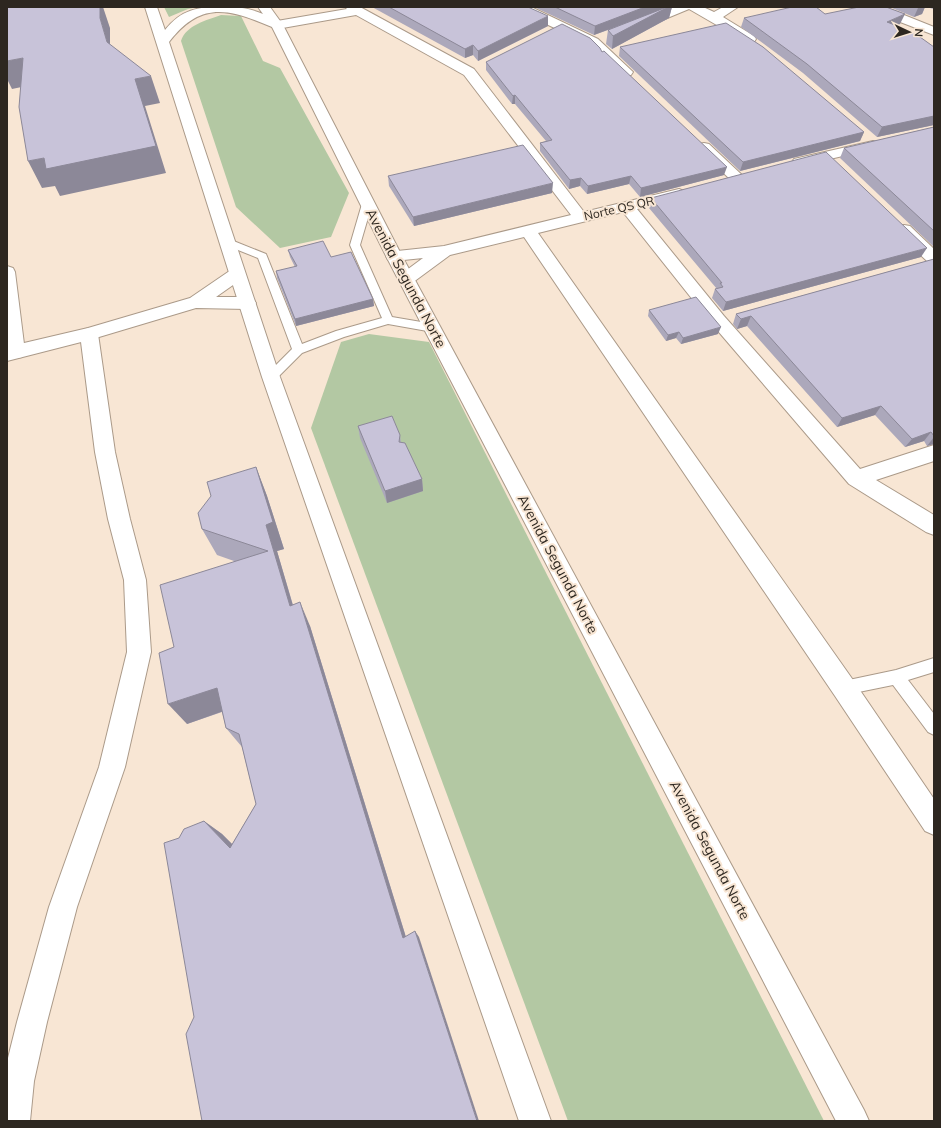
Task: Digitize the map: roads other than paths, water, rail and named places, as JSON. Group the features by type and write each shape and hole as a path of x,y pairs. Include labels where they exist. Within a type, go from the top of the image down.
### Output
{"street":[{"path":"151,7 271,377 535,1121"},
{"name":"Avenida Segunda Norte","path":"264,7 277,26 366,204 853,1121"},
{"path":"521,7 594,42 634,80"},
{"path":"636,26 684,7"},
{"path":"694,7 714,17 758,46"},
{"path":"714,17 732,7"},
{"path":"873,7 934,31"},
{"path":"163,41 171,30 185,17 196,12 216,9 240,10 277,26 355,9 469,72 580,217"},
{"path":"547,33 561,26"},
{"path":"594,42 608,36"},
{"path":"469,72 483,65"},
{"path":"862,134 874,144"},
{"path":"698,140 738,179"},
{"path":"782,167 826,155 889,141"},
{"path":"826,155 837,166"},
{"name":"Norte QS QR","path":"394,256 444,251 693,190"},
{"path":"627,207 726,318 856,478 934,526"},
{"path":"894,220 929,261"},
{"path":"528,230 844,688 934,822"},
{"name":"Norte QS QR","path":"406,279 444,251"},
{"path":"7,272 11,353 89,334 196,302 237,274"},
{"path":"196,302 247,303"},
{"path":"14,1121 18,1081 32,1022 63,907 112,767 139,652 135,580 119,518 105,452 89,334"},
{"path":"856,478 934,452"}],"lane":[{"path":"366,204 355,245 388,320"},
{"path":"227,242 262,256 298,350"},
{"path":"271,377 298,350 340,334 388,320 433,328"},
{"path":"844,688 896,677 934,665"},
{"path":"896,677 934,727"}]}
